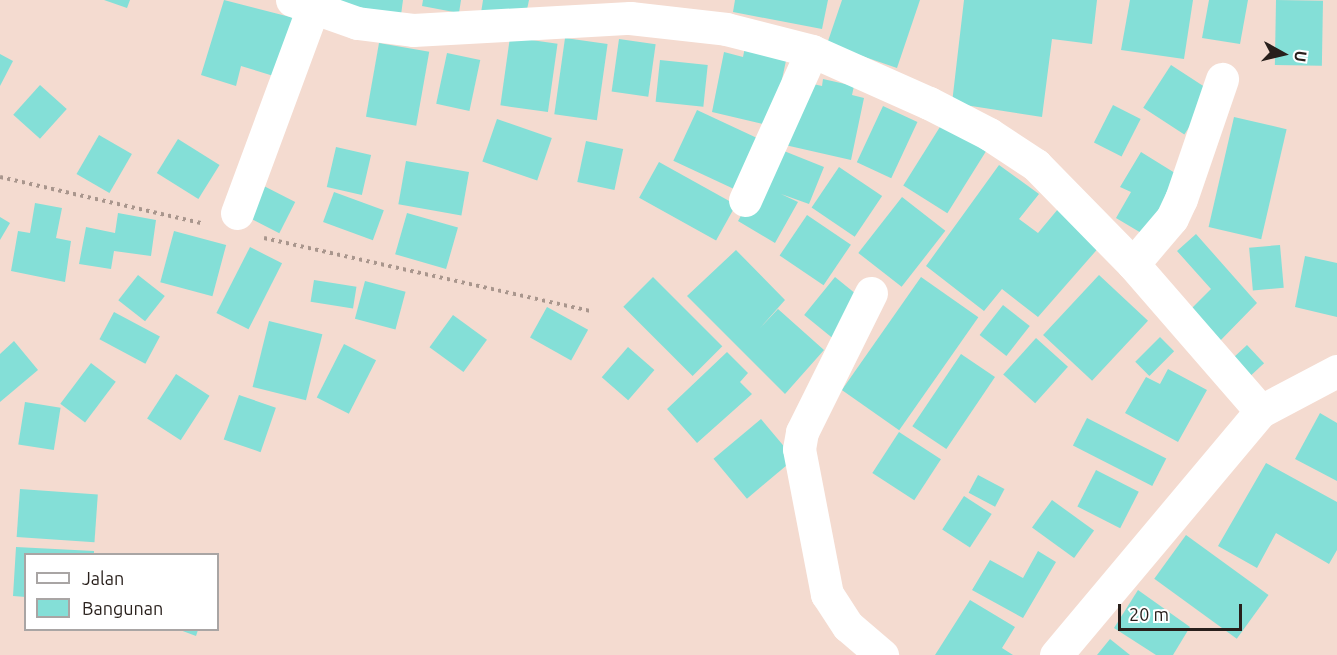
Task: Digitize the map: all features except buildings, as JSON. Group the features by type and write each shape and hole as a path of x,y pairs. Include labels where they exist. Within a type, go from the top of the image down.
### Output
{"street":[{"path":"237,213 302,5 357,22 413,30 630,18 726,30 812,51 929,103 989,134 1027,159 1133,264 1261,411"},
{"path":"745,200 812,51"},
{"path":"1133,264 1172,218 1181,199 1222,79"},
{"path":"871,292 802,432 798,449 827,594 848,626 882,655"},
{"path":"1056,655 1261,411 1337,371"}],"path":[{"path":"0,177 204,224"},
{"path":"260,237 591,311"}]}
